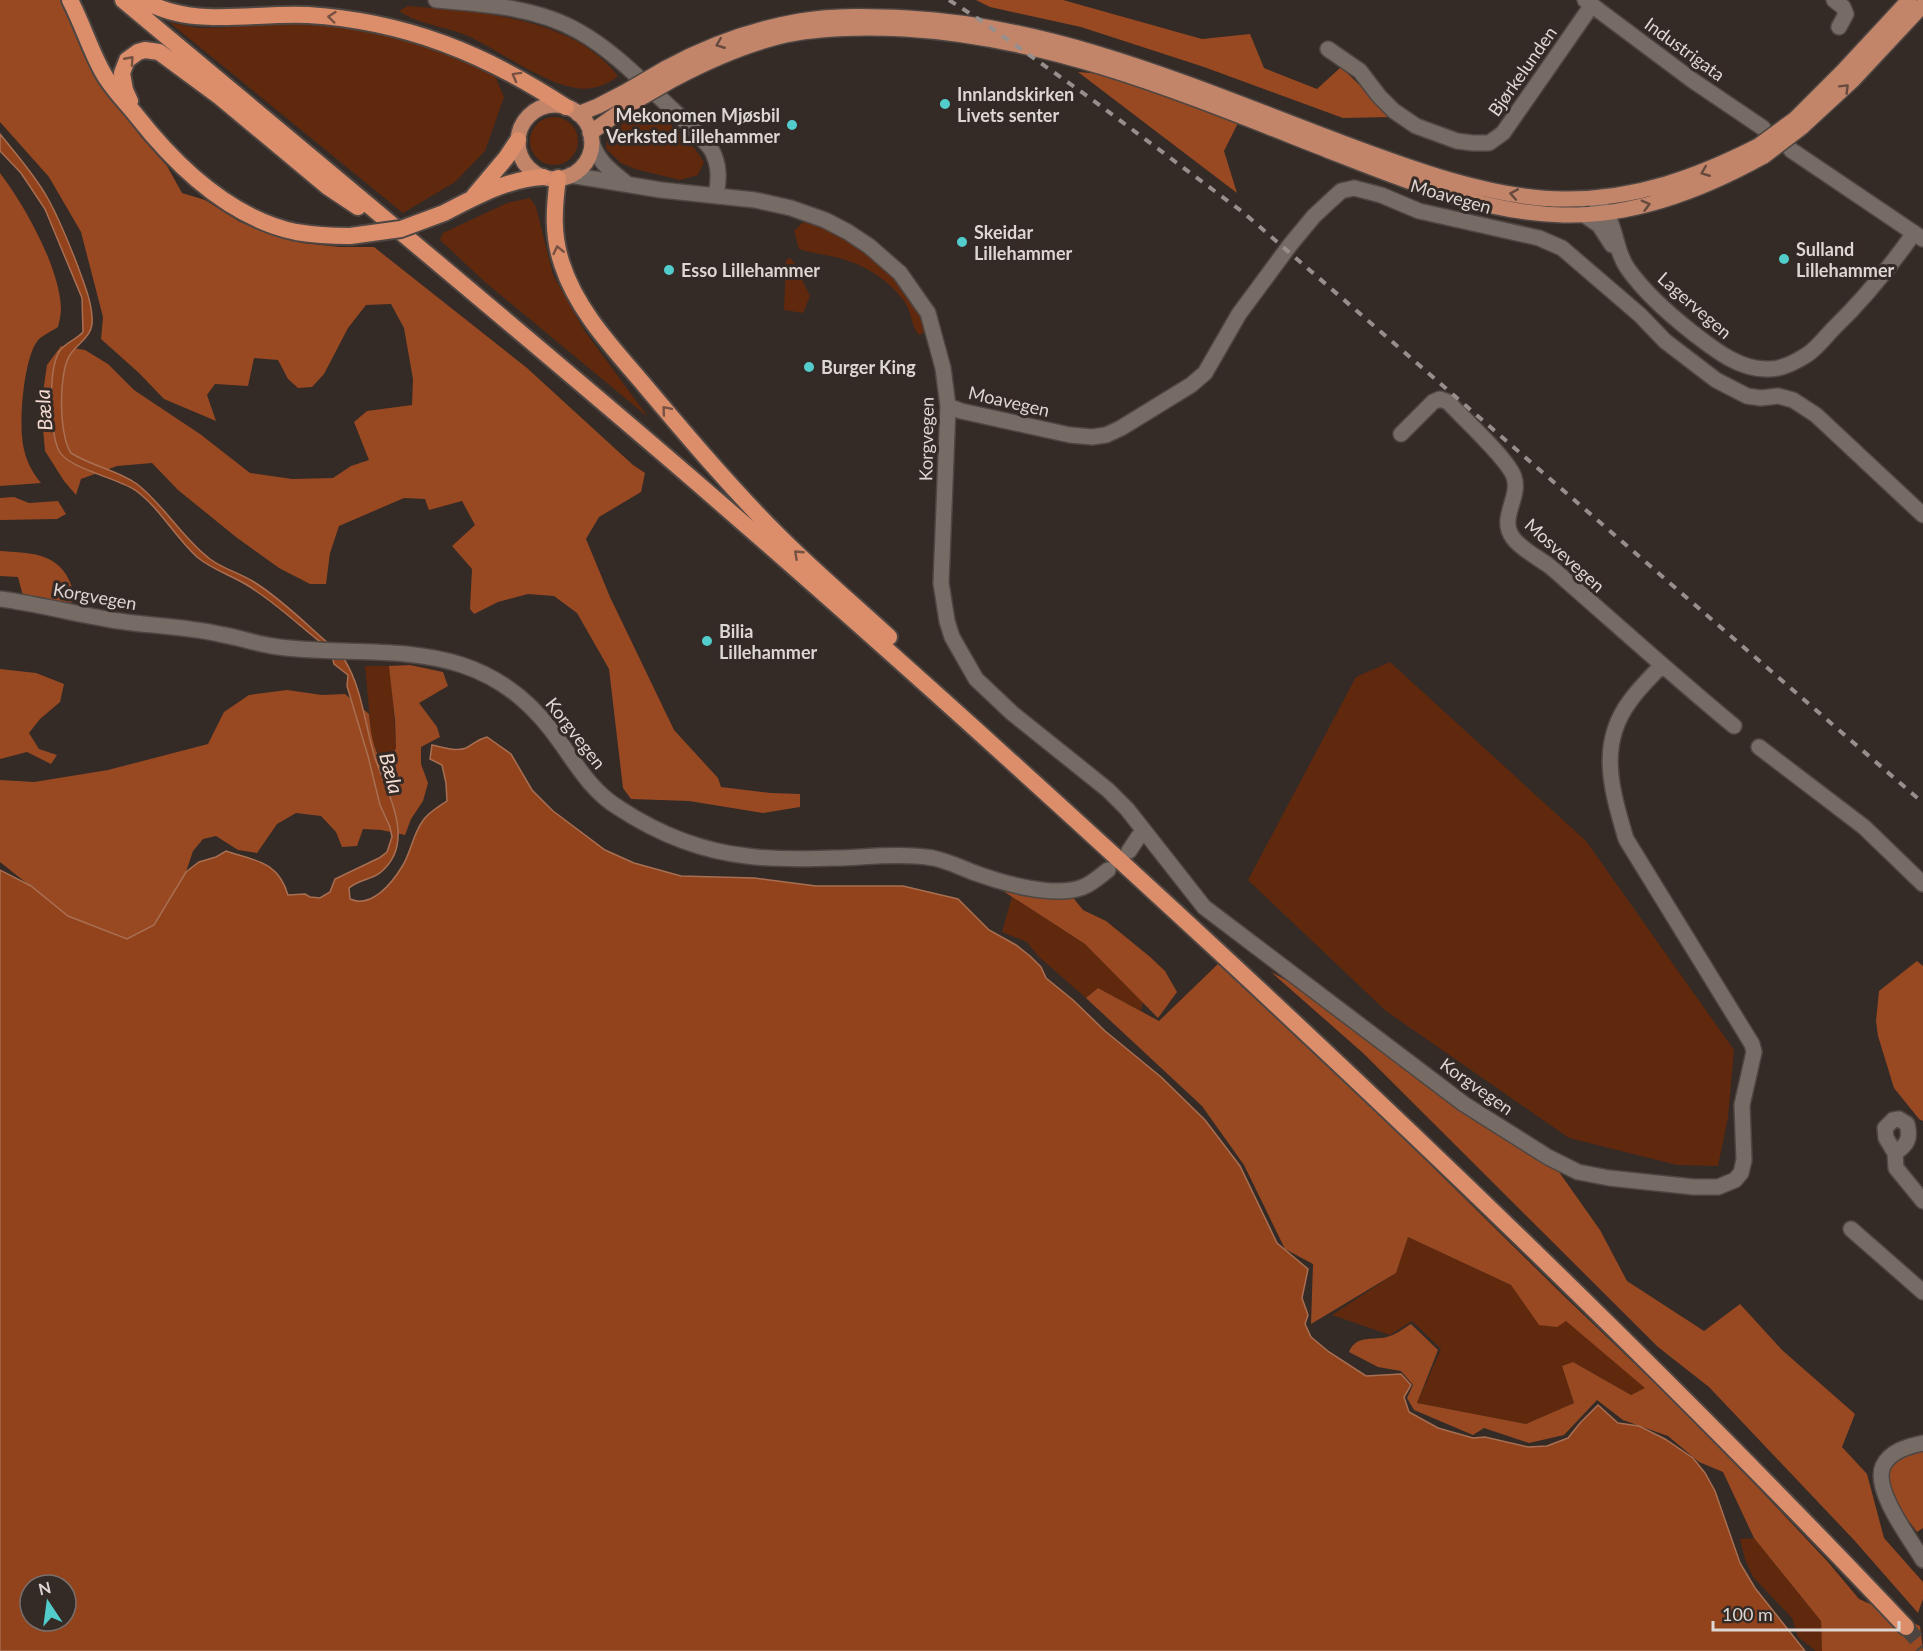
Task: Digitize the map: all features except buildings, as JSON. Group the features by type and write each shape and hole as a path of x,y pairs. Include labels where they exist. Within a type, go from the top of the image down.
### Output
{"highway":[{"path":"70,0 101,70 111,86 172,158 206,187 245,213 268,223 295,231 350,236 401,229 444,213 472,198 517,180 557,177 554,217 561,263 581,306 607,341 741,497 788,544 942,686 964,710 974,727"},
{"path":"123,0 386,218 692,479 974,727 1336,1060 1565,1281 1804,1518 1906,1627"},
{"path":"143,0 159,9 195,17 307,15 369,22 405,30 471,53 535,87 572,110"},
{"path":"134,113 123,81 124,67 127,60 138,52 145,50 159,52 220,97 328,187 356,206 376,216 386,218"},
{"path":"472,198 518,141"}],"main road":[{"path":"1799,123 1909,0"},
{"path":"572,110 587,124 591,136 591,150 580,169 557,177 526,166 520,154 519,133 525,120 537,110 551,105 572,110 630,97 670,74 772,39 804,32 873,27 965,34 1024,45 1095,63 1426,187 1492,206 1532,213 1611,212 1654,203 1693,190 1737,171 1853,80 1923,5"},
{"path":"670,74 686,57 733,39 803,21 874,16 967,23 1027,34 1098,53 1369,153 1467,184 1534,197 1585,199 1623,195 1667,185 1761,151"},
{"path":"591,136 630,97"}],"street":[{"path":"436,0 490,5 537,14 578,30 648,87 711,149 719,170 716,196"},
{"path":"1834,0 1843,7 1846,14 1839,27"},
{"name":"Bjørkelunden","path":"1328,49 1360,71 1379,96 1403,118 1433,133 1457,141 1489,143 1503,133 1588,3"},
{"name":"Industrigata","path":"1588,3 1692,80 1762,128"},
{"path":"591,136 599,159 626,183"},
{"path":"1791,150 1918,236"},
{"name":"Korgvegen","path":"557,177 626,183 755,200 782,206 825,220 848,232 885,260 905,280 928,313 943,368 948,406 941,583 952,637 976,679 1012,713 1108,790 1204,907 1464,1104 1548,1157 1578,1172 1609,1178 1694,1187 1718,1187 1735,1180 1741,1173 1744,1160 1742,1105 1754,1052 1747,1033 1626,839 1616,806 1609,767 1615,730 1630,701 1661,666"},
{"name":"Moavegen","path":"948,406 961,411 1070,435 1092,437 1106,435 1121,428 1183,391 1205,373 1239,314 1284,252 1314,216 1341,191 1354,188 1381,195 1419,211 1539,238 1562,248 1640,315 1665,341 1716,380 1747,396 1761,398 1779,396 1793,400 1816,415 1923,515"},
{"path":"1585,199 1611,212"},
{"name":"Lagervegen","path":"1611,212 1622,260 1656,300 1721,354 1755,368 1768,370 1788,365 1810,353 1918,236"},
{"path":"1583,214 1599,225 1622,260"},
{"name":"Mosvevegen","path":"1401,434 1433,402 1440,399 1448,402 1502,458 1512,472 1515,490 1506,519 1509,532 1514,539 1563,578 1661,666 1734,726"},
{"name":"Korgvegen","path":"0,599 109,619 218,633 274,646 410,654 462,665 499,681 524,698 563,746 576,767 596,790 615,806 662,832 701,847 748,856 933,858 956,864 976,874 1013,884 1059,891 1080,888 1092,883 1108,870"},
{"path":"1759,747 1864,827 1923,885"},
{"path":"1129,851 1143,830"},
{"path":"1895,1153 1896,1168 1923,1201"},
{"path":"1851,1229 1923,1292"},
{"path":"1923,1443 1896,1452 1882,1468 1881,1474 1885,1491 1897,1516 1923,1560"}],"shaded area":[{"path":"0,0 63,0 96,73 141,137 167,166 182,193 205,200 240,222 302,243 340,247 374,247 527,368 633,465 645,473 641,492 599,517 586,539 610,597 674,730 718,778 721,787 800,794 800,807 763,813 689,801 631,799 623,788 609,669 577,613 554,596 528,594 498,602 474,614 470,609 472,569 452,546 475,525 462,501 429,510 425,499 404,498 339,526 330,553 326,584 310,584 279,568 236,537 178,490 152,463 117,466 81,479 76,495 45,451 41,406 47,365 61,346 85,350 108,364 134,390 200,434 250,473 292,479 333,478 351,466 369,460 354,422 367,411 412,405 413,379 404,328 391,304 366,305 348,328 324,374 312,387 298,388 288,379 278,360 254,358 248,386 215,384 207,395 216,421 164,399 101,339 103,317 81,232 49,177 0,122"},
{"path":"976,0 1063,0 1202,39 1250,34 1264,68 1317,89 1341,67 1392,117 1343,118 1204,67 1081,27 990,7"},
{"path":"408,6 493,15 550,29 576,41 599,56 618,76 604,85 593,88 581,89 563,85 468,36 415,19 399,11"},
{"path":"169,22 200,28 310,23 381,33 450,55 494,74 504,97 485,151 455,182 403,213"},
{"path":"1078,72 1104,74 1238,123 1224,151 1237,193"},
{"path":"658,111 695,149 704,162 698,175 680,180 635,169 621,163 606,149 607,140 627,119"},
{"path":"554,117 571,124 578,141 571,158 554,165 537,158 530,141 537,124"},
{"path":"0,134 31,172 47,197 70,247 90,304 91,329 70,355 63,376 62,419 67,445 71,453 137,484 200,551 273,595 338,652 350,670 359,694 375,758 392,802 398,832 397,846 392,860 377,875 349,888 350,899 366,900 388,886 403,865 416,832 424,819 447,801 442,765 430,759 432,745 458,750 487,737 511,754 532,790 553,811 605,850 634,863 681,876 754,878 816,886 903,886 958,899 989,930 1030,956 1041,967 1046,978 1161,1077 1205,1120 1240,1166 1277,1243 1308,1269 1302,1298 1308,1315 1305,1324 1311,1337 1329,1352 1366,1376 1401,1374 1411,1385 1404,1397 1409,1412 1438,1428 1473,1438 1485,1437 1528,1447 1547,1446 1568,1438 1598,1405 1618,1423 1639,1426 1665,1439 1693,1458 1705,1473 1715,1491 1740,1563 1755,1588 1805,1651 0,1651 0,870 31,886 68,916 127,939 154,925 186,872 199,862 226,851 256,860 272,869 284,884 288,895 305,894 320,898 330,892 335,879 387,852 392,837 380,805 347,686 348,675 334,664 332,656 324,645 249,586 211,567 197,557 152,505 135,490 72,463 59,451 52,416 53,373 55,361 61,349 83,332 82,298 45,209 21,173 0,151"},
{"path":"0,173 20,202 40,238 55,275 61,309 58,327 40,338 33,348 24,386 22,426 24,449 41,483 0,486"},
{"path":"530,198 536,207 553,275 584,330 648,417 485,282 440,240 443,233 507,203"},
{"path":"809,221 850,241 886,268 913,299 927,327 925,332 919,335 904,301 874,273 845,260 799,249 794,231 802,223"},
{"path":"790,258 810,296 803,313 784,310 786,260"},
{"path":"14,497 29,503 58,501 66,514 57,519 0,520 0,498"},
{"path":"0,551 40,556 57,564 70,583 73,594 71,603 66,605 23,596 18,577 0,576"},
{"path":"1390,662 1586,841 1734,1050 1728,1117 1718,1166 1677,1165 1569,1138 1386,1011 1248,880 1356,677"},
{"path":"410,665 443,672 448,686 419,703 437,727 440,737 421,747 421,764 428,783 423,801 411,819 405,835 363,829 357,846 342,847 336,832 321,816 296,813 277,824 257,853 238,850 216,836 203,839 193,851 186,872 154,925 127,939 68,916 0,862 0,780 34,782 108,770 208,744 224,712 249,695 287,690 322,695 345,694 369,714 376,751 383,762 389,761 396,748 389,666"},
{"path":"365,666 389,666 391,673 396,748 389,761 383,762 372,741"},
{"path":"0,669 36,673 64,684 60,702 40,719 29,733 39,749 57,755 51,764 27,752 0,759"},
{"path":"1003,876 1063,885 1083,910 1106,921 1149,956 1165,971 1177,992 1158,1018 1085,944 1000,889"},
{"path":"1012,897 1085,944 1143,1002 1141,1011 1098,988 1086,998 1038,956 1027,942 1002,932"},
{"path":"1917,961 1923,966 1923,1121 1894,1088 1878,1036 1876,1021 1879,991"},
{"path":"1219,963 1335,1071 1718,1445 1828,1562 1859,1599 1920,1626 1923,1651 1822,1651 1821,1621 1754,1538 1723,1472 1699,1462 1668,1436 1623,1420 1597,1400 1564,1435 1529,1443 1484,1428 1473,1435 1414,1410 1407,1398 1413,1385 1401,1371 1378,1367 1349,1352 1352,1346 1361,1340 1384,1338 1411,1324 1438,1350 1417,1403 1526,1424 1574,1403 1562,1366 1573,1362 1631,1395 1645,1388 1566,1321 1557,1327 1539,1325 1511,1285 1408,1237 1396,1273 1311,1324 1313,1264 1285,1249 1244,1165 1202,1106 1086,998 1098,988 1159,1021"},
{"path":"1271,972 1308,992 1476,1119 1559,1172 1600,1230 1627,1281 1704,1331 1740,1304 1782,1350 1855,1414 1842,1447 1867,1474 1884,1538 1923,1582 1923,1599 1918,1613 1854,1540 1709,1387 1658,1347 1363,1053"},
{"path":"1408,1237 1511,1285 1539,1324 1566,1320 1646,1388 1631,1395 1573,1362 1562,1366 1574,1403 1526,1424 1417,1403 1441,1349 1412,1321 1390,1335 1332,1315 1396,1273"},
{"path":"1923,1449 1923,1528 1917,1532 1896,1504 1887,1480 1891,1462"},
{"path":"1754,1538 1821,1621 1822,1651 1816,1651 1798,1637 1792,1618 1753,1577 1740,1539"}],"tunnel":[{"path":"1906,1627 1923,1647"}],"railway":[{"path":"949,0 1090,98 1244,213 1923,803"}],"place":[{"name":"Innlandskirken Livets senter","path":"945,104"},
{"name":"Mekonomen Mjøsbil Verksted Lillehammer","path":"792,125"},
{"name":"Skeidar Lillehammer","path":"962,242"},
{"name":"Sulland Lillehammer","path":"1784,259"},
{"name":"Esso Lillehammer","path":"669,270"},
{"name":"Burger King","path":"809,367"},
{"name":"Bilia Lillehammer","path":"707,641"}],"water label":[{"name":"Bæla","path":"43,410"},
{"name":"Bæla","path":"392,773"}]}
